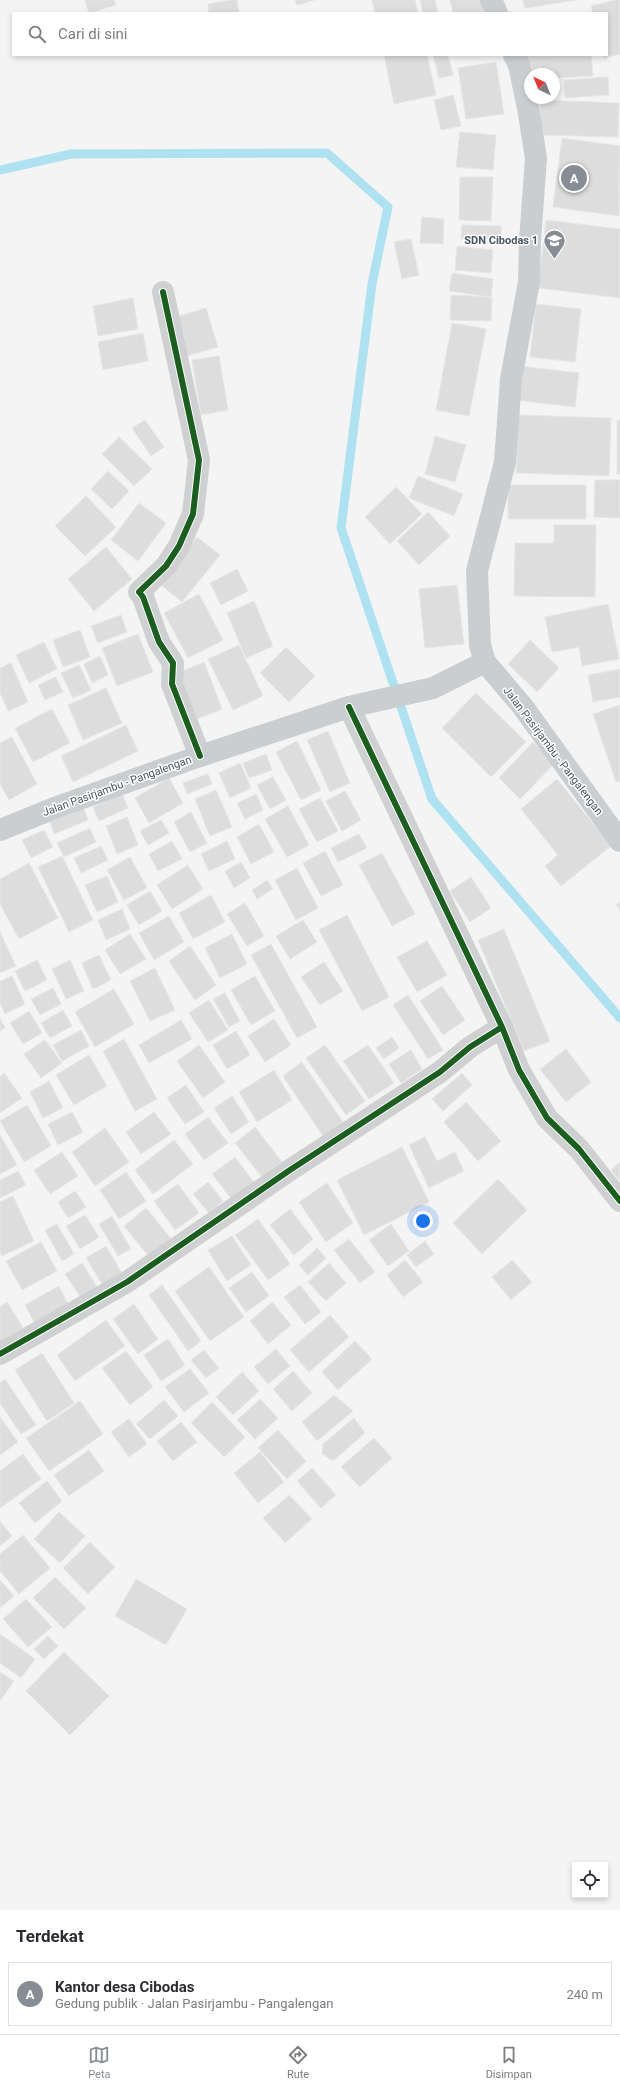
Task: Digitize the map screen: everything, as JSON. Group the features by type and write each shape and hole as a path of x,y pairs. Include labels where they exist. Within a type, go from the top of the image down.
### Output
{"main road":[{"path":"491,0 497,12"},
{"name":"Jalan Pasirjambu - Pangalengan","path":"514,56 519,66 536,158 530,241 529,282 511,379 505,462 477,571 480,645 485,662 523,707 620,842"},
{"name":"Jalan Pasirjambu - Pangalengan","path":"0,830 56,807 200,756 357,706 433,688 485,662"}],"street":[{"path":"163,292 199,460 193,514 179,546 166,566 139,592 143,597 160,642 173,663 172,684 200,756"},
{"path":"357,706 502,1027 519,1070 547,1118 579,1149 620,1201"},
{"path":"0,1354 127,1282 290,1170 440,1072 470,1047 502,1027"}],"building":[{"path":"85,0 114,0 116,5 92,12 89,12"},
{"path":"237,0 239,12 209,12 208,4"},
{"path":"295,0 315,0 297,5"},
{"path":"372,0 415,0 418,12 375,12"},
{"path":"420,0 435,0 438,12 423,12"},
{"path":"450,0 481,0 484,12 453,12"},
{"path":"523,0 577,0 525,8"},
{"path":"620,0 620,54 604,58 603,56 608,56 608,12 593,12 591,6"},
{"path":"384,56 427,56 436,95 394,104"},
{"path":"433,56 448,56 453,75 439,78"},
{"path":"525,56 591,56 593,76 560,78 560,68 528,68"},
{"path":"496,62 504,114 466,119 458,68"},
{"path":"608,77 609,95 565,98 564,80"},
{"path":"453,95 461,126 441,130 434,100"},
{"path":"560,101 619,103 618,137 539,135 540,104 560,104"},
{"path":"460,132 496,135 493,170 456,167"},
{"path":"562,138 620,146 619,216 553,207"},
{"path":"460,177 493,177 491,221 459,220"},
{"path":"422,217 444,219 443,244 420,243"},
{"path":"546,220 620,229 620,298 538,288"},
{"path":"462,225 501,226 501,240 461,239"},
{"path":"411,239 419,275 402,279 394,242"},
{"path":"457,246 493,250 491,273 455,270"},
{"path":"452,273 493,279 491,297 449,291"},
{"path":"451,295 492,297 491,321 450,320"},
{"path":"133,298 138,329 98,336 93,306"},
{"path":"536,304 581,309 575,362 530,357"},
{"path":"206,308 218,347 187,356 176,317"},
{"path":"452,323 486,329 469,416 436,410"},
{"path":"143,333 148,361 103,370 98,342"},
{"path":"219,356 228,410 201,415 192,360"},
{"path":"520,366 579,373 575,407 516,400"},
{"path":"518,415 611,418 609,476 516,473"},
{"path":"145,420 164,447 151,456 132,428"},
{"path":"617,420 620,420 620,474 617,474"},
{"path":"435,436 466,445 455,482 425,474"},
{"path":"119,437 152,469 134,486 102,454"},
{"path":"108,471 129,491 112,509 91,489"},
{"path":"418,476 463,494 454,516 409,498"},
{"path":"595,480 620,480 620,518 594,517"},
{"path":"508,485 586,485 586,519 508,519"},
{"path":"396,487 422,514 390,544 365,517"},
{"path":"86,496 116,527 85,556 55,526"},
{"path":"139,503 166,523 138,561 111,540"},
{"path":"428,512 450,536 419,565 397,541"},
{"path":"554,525 596,525 595,597 514,596 515,543 554,543"},
{"path":"197,537 220,555 182,602 160,584"},
{"path":"106,547 132,579 94,611 68,579"},
{"path":"237,569 248,591 221,605 210,583"},
{"path":"457,585 464,644 425,648 419,589"},
{"path":"199,594 223,640 188,658 164,613"},
{"path":"254,601 273,646 246,658 227,613"},
{"path":"608,604 619,659 582,666 579,647 552,652 545,617"},
{"path":"121,615 127,632 98,643 91,626"},
{"path":"80,630 90,657 63,667 53,640"},
{"path":"138,634 153,672 117,686 102,648"},
{"path":"530,640 559,668 537,692 508,664"},
{"path":"44,642 57,669 29,683 16,655"},
{"path":"239,645 263,696 233,710 208,659"},
{"path":"286,647 315,676 289,702 260,673"},
{"path":"100,656 108,675 92,683 84,664"},
{"path":"204,662 222,709 192,721 175,674"},
{"path":"11,663 28,702 8,711 0,693 0,668"},
{"path":"79,665 91,690 73,698 61,673"},
{"path":"620,669 620,697 593,702 588,675"},
{"path":"56,677 63,692 45,700 38,685"},
{"path":"106,688 122,723 83,740 68,705"},
{"path":"476,693 526,742 491,777 442,728"},
{"path":"620,705 620,781 616,782 593,714"},
{"path":"52,709 70,743 33,762 15,728"},
{"path":"126,725 138,751 73,782 61,756"},
{"path":"328,731 350,783 330,792 307,740"},
{"path":"12,737 37,784 9,800 0,784 0,743"},
{"path":"297,741 321,790 301,800 276,752"},
{"path":"533,742 555,763 520,799 499,778"},
{"path":"266,754 272,770 249,778 243,763"},
{"path":"240,763 251,788 230,798 219,773"},
{"path":"208,774 212,784 187,794 183,783"},
{"path":"273,777 286,800 270,809 257,785"},
{"path":"169,778 183,803 149,823 135,798"},
{"path":"557,779 611,846 561,886 545,866 558,855 521,809"},
{"path":"216,790 232,827 210,836 195,799"},
{"path":"345,791 361,820 342,831 326,801"},
{"path":"122,794 128,808 99,821 93,807"},
{"path":"256,794 263,810 245,819 237,803"},
{"path":"320,798 338,831 317,842 299,809"},
{"path":"83,806 88,820 54,834 49,819"},
{"path":"288,806 309,845 287,857 265,819"},
{"path":"191,812 207,843 190,852 174,822"},
{"path":"127,817 138,845 117,854 106,826"},
{"path":"161,820 169,833 148,845 140,831"},
{"path":"259,824 274,852 251,864 237,837"},
{"path":"90,828 96,842 64,857 57,843"},
{"path":"44,830 53,847 31,858 22,840"},
{"path":"359,834 367,848 338,862 331,848"},
{"path":"172,841 182,859 158,871 149,854"},
{"path":"227,841 235,859 209,871 201,854"},
{"path":"101,846 108,860 81,873 74,858"},
{"path":"325,851 343,885 321,896 303,863"},
{"path":"382,853 415,914 392,926 359,865"},
{"path":"62,856 93,920 69,932 38,867"},
{"path":"130,857 147,888 124,900 107,870"},
{"path":"241,862 250,878 234,888 225,871"},
{"path":"29,863 58,918 19,939 0,904 0,879"},
{"path":"188,865 203,889 172,909 157,885"},
{"path":"297,868 318,908 296,920 275,880"},
{"path":"107,876 118,902 97,912 85,885"},
{"path":"471,877 491,908 470,922 450,891"},
{"path":"267,880 273,889 257,899 252,890"},
{"path":"150,891 162,911 139,925 127,905"},
{"path":"211,895 225,922 193,939 179,913"},
{"path":"620,902 620,910 616,905"},
{"path":"245,903 264,936 247,946 227,914"},
{"path":"122,909 130,929 106,940 98,920"},
{"path":"347,915 389,997 362,1011 319,930"},
{"path":"169,916 184,942 154,960 139,933"},
{"path":"303,920 317,942 290,959 276,936"},
{"path":"504,929 550,1041 524,1051 478,940"},
{"path":"0,932 16,966 0,973"},
{"path":"130,934 146,959 120,974 105,950"},
{"path":"232,934 247,964 220,978 205,948"},
{"path":"427,941 447,975 417,992 397,957"},
{"path":"271,944 317,1027 297,1038 251,955"},
{"path":"190,946 216,985 195,1000 169,961"},
{"path":"99,955 111,980 93,989 82,963"},
{"path":"37,960 47,980 25,991 15,971"},
{"path":"70,960 84,991 66,999 52,969"},
{"path":"324,962 343,991 320,1005 301,977"},
{"path":"155,968 175,1010 150,1021 130,981"},
{"path":"12,976 25,1004 5,1014 0,1003 0,981"},
{"path":"255,976 275,1011 251,1025 231,990"},
{"path":"442,986 465,1020 443,1035 420,1001"},
{"path":"53,988 61,1004 40,1015 31,999"},
{"path":"114,989 134,1024 95,1047 75,1012"},
{"path":"225,993 240,1021 229,1027 213,999"},
{"path":"408,995 443,1050 428,1059 393,1005"},
{"path":"209,1000 228,1030 208,1042 189,1013"},
{"path":"63,1010 72,1026 50,1038 41,1023"},
{"path":"29,1011 42,1033 23,1044 10,1023"},
{"path":"0,1018 5,1028 0,1031"},
{"path":"274,1019 291,1045 265,1062 248,1036"},
{"path":"181,1020 192,1039 149,1063 139,1045"},
{"path":"81,1030 89,1046 62,1061 53,1045"},
{"path":"236,1031 250,1055 227,1069 213,1045"},
{"path":"392,1037 399,1048 384,1059 376,1048"},
{"path":"124,1039 157,1099 135,1111 103,1051"},
{"path":"45,1040 62,1063 41,1078 24,1054"},
{"path":"199,1045 225,1082 203,1098 177,1061"},
{"path":"325,1045 365,1101 346,1115 306,1058"},
{"path":"368,1045 394,1083 369,1099 343,1061"},
{"path":"566,1049 591,1082 566,1102 540,1069"},
{"path":"411,1050 422,1069 401,1083 389,1064"},
{"path":"89,1055 107,1086 74,1105 56,1075"},
{"path":"302,1062 343,1122 323,1136 283,1076"},
{"path":"274,1070 292,1100 257,1122 239,1092"},
{"path":"4,1073 22,1098 0,1113 0,1076"},
{"path":"462,1073 472,1085 443,1111 432,1099"},
{"path":"49,1081 63,1108 43,1118 30,1092"},
{"path":"186,1085 204,1112 185,1124 167,1098"},
{"path":"232,1096 249,1122 231,1134 214,1108"},
{"path":"466,1102 501,1141 478,1161 444,1122"},
{"path":"27,1105 51,1146 24,1162 0,1121"},
{"path":"72,1112 83,1132 58,1145 48,1124"},
{"path":"154,1112 171,1134 141,1154 126,1132"},
{"path":"208,1117 228,1143 204,1160 185,1134"},
{"path":"255,1127 282,1162 262,1177 235,1143"},
{"path":"105,1128 129,1162 95,1186 72,1152"},
{"path":"0,1135 17,1165 0,1174"},
{"path":"425,1137 437,1161 455,1152 464,1171 429,1188 409,1145"},
{"path":"174,1140 193,1164 153,1194 135,1170"},
{"path":"402,1147 429,1202 364,1235 337,1180"},
{"path":"62,1152 78,1176 50,1194 34,1170"},
{"path":"235,1157 255,1184 233,1201 212,1174"},
{"path":"620,1162 620,1181 611,1170"},
{"path":"18,1171 26,1185 0,1198 0,1180"},
{"path":"126,1172 146,1201 119,1219 100,1190"},
{"path":"498,1179 527,1210 482,1254 453,1223"},
{"path":"208,1182 223,1201 209,1213 193,1194"},
{"path":"327,1183 353,1223 326,1242 299,1202"},
{"path":"178,1184 199,1213 175,1230 154,1201"},
{"path":"75,1191 86,1207 68,1218 58,1202"},
{"path":"13,1196 34,1241 2,1256 0,1253 0,1202"},
{"path":"146,1208 172,1240 150,1258 124,1226"},
{"path":"290,1209 313,1239 294,1255 270,1225"},
{"path":"85,1215 99,1237 80,1249 66,1226"},
{"path":"112,1216 131,1249 118,1256 99,1224"},
{"path":"258,1219 290,1264 268,1280 235,1235"},
{"path":"57,1224 74,1254 62,1261 45,1230"},
{"path":"391,1224 409,1251 388,1266 369,1240"},
{"path":"232,1236 251,1265 227,1281 208,1250"},
{"path":"349,1239 375,1272 360,1283 334,1250"},
{"path":"425,1241 434,1254 416,1267 407,1255"},
{"path":"41,1242 57,1271 22,1290 6,1261"},
{"path":"106,1246 124,1277 105,1289 86,1258"},
{"path":"317,1248 326,1258 308,1275 299,1265"},
{"path":"405,1260 423,1282 403,1297 387,1275"},
{"path":"512,1260 532,1282 511,1300 492,1277"},
{"path":"82,1263 98,1288 81,1298 65,1274"},
{"path":"329,1263 346,1283 326,1301 308,1282"},
{"path":"209,1267 244,1317 210,1341 175,1291"},
{"path":"252,1272 269,1296 246,1312 229,1288"},
{"path":"162,1285 201,1341 188,1351 149,1295"},
{"path":"300,1285 321,1312 305,1324 284,1297"},
{"path":"59,1286 70,1308 36,1326 25,1305"},
{"path":"7,1302 23,1328 0,1342 0,1307"},
{"path":"272,1302 291,1325 268,1344 250,1321"},
{"path":"134,1304 158,1339 138,1354 113,1319"},
{"path":"330,1315 349,1337 309,1372 290,1350"},
{"path":"106,1320 125,1346 75,1381 57,1355"},
{"path":"168,1339 185,1365 161,1381 144,1355"},
{"path":"355,1341 372,1359 338,1390 322,1372"},
{"path":"276,1349 290,1366 268,1384 254,1367"},
{"path":"204,1350 219,1368 206,1378 191,1360"},
{"path":"126,1351 153,1387 130,1405 102,1368"},
{"path":"42,1353 74,1403 47,1421 15,1370"},
{"path":"190,1369 209,1393 184,1412 165,1387"},
{"path":"293,1371 312,1393 292,1411 273,1389"},
{"path":"242,1372 259,1391 233,1415 216,1397"},
{"path":"5,1379 36,1425 21,1434 0,1403 0,1383"},
{"path":"334,1395 353,1411 317,1441 302,1422"},
{"path":"260,1399 278,1418 255,1439 237,1420"},
{"path":"164,1400 178,1416 150,1439 136,1424"},
{"path":"80,1401 103,1434 49,1471 26,1438"},
{"path":"212,1402 245,1437 224,1457 191,1423"},
{"path":"0,1417 18,1442 0,1455"},
{"path":"354,1418 365,1433 333,1461 322,1454 323,1444"},
{"path":"129,1419 147,1444 129,1457 111,1432"},
{"path":"181,1422 197,1442 173,1461 157,1441"},
{"path":"278,1430 306,1461 287,1479 258,1448"},
{"path":"374,1438 392,1458 360,1487 341,1467"},
{"path":"89,1450 104,1471 69,1496 54,1475"},
{"path":"260,1452 284,1482 258,1503 234,1473"},
{"path":"23,1454 41,1479 0,1508 0,1471"},
{"path":"312,1468 336,1495 321,1508 297,1481"},
{"path":"47,1481 62,1501 35,1523 19,1503"},
{"path":"289,1495 312,1519 285,1543 263,1518"},
{"path":"59,1512 85,1536 60,1563 34,1539"},
{"path":"0,1521 12,1536 0,1546"},
{"path":"23,1535 50,1568 19,1594 0,1571 0,1554"},
{"path":"90,1542 115,1567 88,1594 63,1568"},
{"path":"55,1577 86,1608 64,1629 33,1598"},
{"path":"136,1579 187,1609 166,1645 115,1616"},
{"path":"0,1580 14,1596 0,1608"},
{"path":"26,1599 52,1627 28,1647 3,1619"},
{"path":"0,1634 35,1659 21,1678 0,1663"},
{"path":"48,1636 58,1646 44,1659 34,1649"},
{"path":"64,1652 109,1696 70,1735 26,1691"},
{"path":"0,1672 14,1681 0,1701"}],"waterway":[{"path":"0,170 71,154 327,153 388,207 372,284 341,528 432,799 620,1018"}],"cycle path":[{"path":"163,292 199,460 193,514 179,546 166,566 139,592 143,597 159,642 173,663 172,684 200,756"},
{"path":"349,707 502,1027 519,1070 547,1118 579,1149 620,1201"},
{"path":"0,1354 127,1282 290,1170 440,1072 470,1047 502,1027"}],"place":[{"name":"Kantor desa Cibodas","path":"574,178"},
{"name":"SDN Cibodas 1","path":"554,260"}]}
